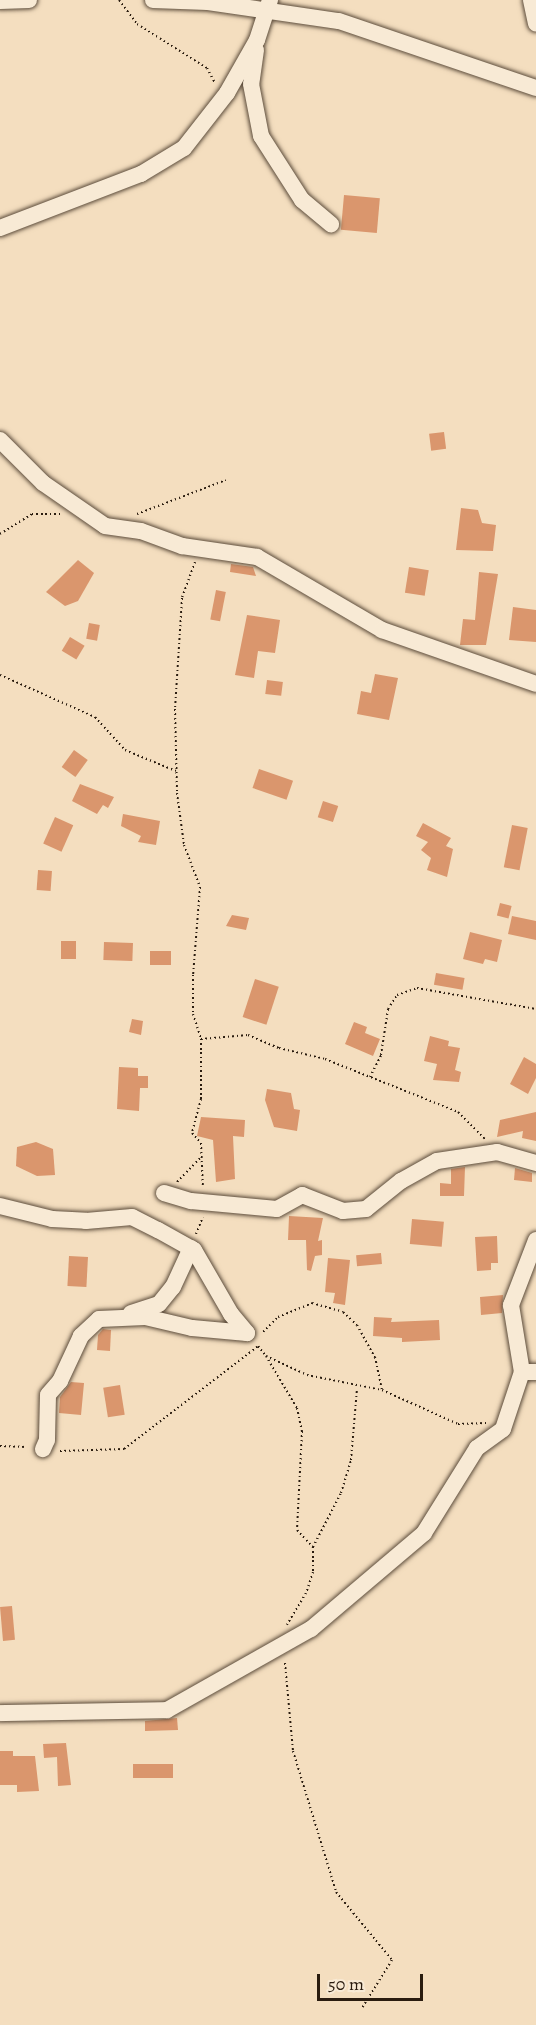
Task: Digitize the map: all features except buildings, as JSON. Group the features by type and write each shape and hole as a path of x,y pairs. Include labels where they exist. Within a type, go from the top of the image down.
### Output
{"street":[{"path":"0,1 29,0"},
{"path":"153,0 268,6 339,21 536,88"},
{"path":"531,0 536,23"},
{"path":"268,6 257,40 251,84 261,136 302,200 331,224"},
{"path":"0,228 141,174 184,148 226,93 257,40"},
{"path":"0,440 43,483 105,526 198,548 256,557 382,630 536,684"},
{"path":"164,1193 204,1201 277,1209 302,1196 343,1211 366,1209 401,1181 437,1161 477,1152 497,1152 536,1163"},
{"path":"0,1206 52,1219 86,1221 132,1217 191,1248 247,1333 122,1316"},
{"path":"0,1713 167,1710 311,1629 424,1533 477,1448 503,1430 529,1372 511,1305 536,1240"},
{"path":"43,1449 48,1395 60,1381 81,1336 99,1319 122,1316 159,1304 173,1287 191,1248"}],"path":[{"path":"119,0 137,24 207,68 226,93"},
{"path":"191,1248 206,1210 201,1143 192,1132 201,1099 201,1039 194,1014 193,975 200,887 184,845 176,771 176,656 182,598 198,548"},
{"path":"0,675 95,717 125,750 176,771"},
{"path":"370,1077 381,1055 388,1009 397,995 417,988 536,1009"},
{"path":"201,1039 249,1035 370,1077 458,1112 497,1152"},
{"path":"0,1446 43,1449 124,1449 258,1346 267,1325 294,1308 312,1303 343,1312 357,1325 375,1357 382,1390"},
{"path":"258,1346 297,1408 302,1431 297,1530 313,1547"},
{"path":"266,1356 307,1375 357,1387 382,1390 413,1407 458,1424 478,1422 503,1430"},
{"path":"357,1387 351,1460 341,1493 313,1547 313,1572 306,1593 287,1621 283,1645 293,1752 336,1892 392,1960 362,2008"}]}
